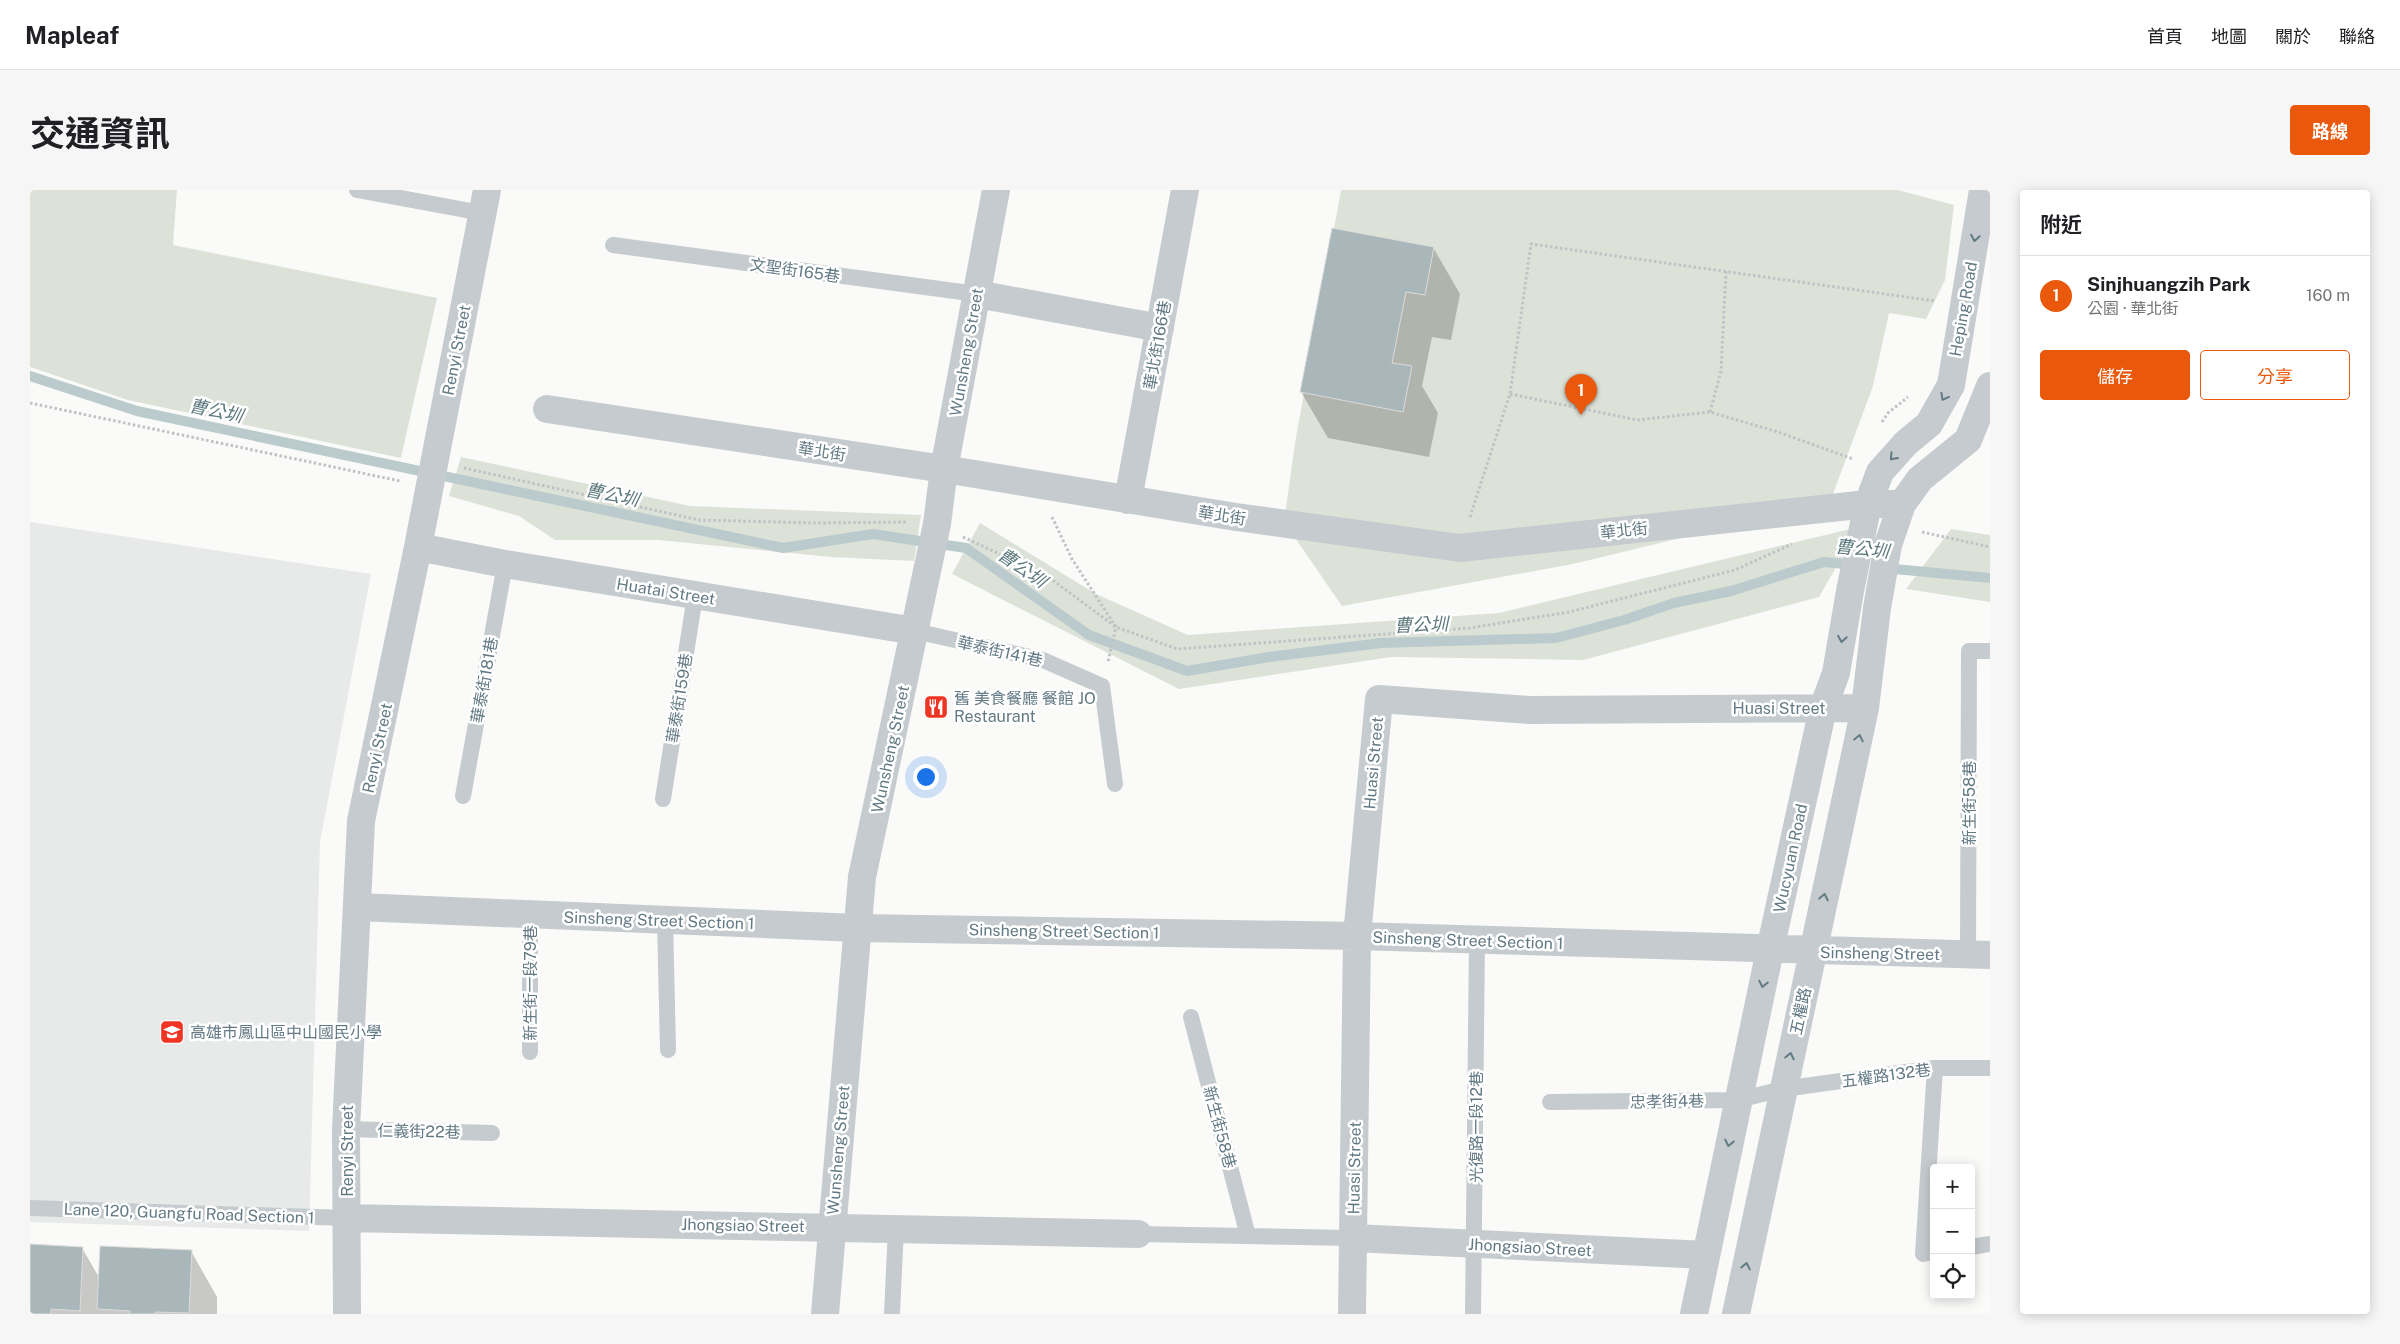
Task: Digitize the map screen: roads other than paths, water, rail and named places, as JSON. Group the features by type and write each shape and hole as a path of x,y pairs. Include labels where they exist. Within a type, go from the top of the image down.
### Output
{"street":[{"name":"Wunsheng Street","path":"825,1314 862,877 930,558 944,469 996,190"},
{"name":"華北街166巷","path":"1128,500 1185,190"},
{"name":"Heping Road","path":"1929,424 1950,385 1983,190"},
{"name":"Renyi Street","path":"347,1314 346,1129 361,821 418,547 484,201"},
{"path":"977,294 1160,328"},
{"path":"1929,424 1979,442 1990,386"},
{"name":"華北街","path":"546,409 944,469 1128,500 1460,548 1898,515"},
{"name":"Wucyuan Road","path":"1694,1314 1770,950 1824,708 1836,673 1850,590 1866,516 1880,472 1906,443 1929,424"},
{"name":"五權路","path":"1736,1314 1812,951 1866,708 1877,608 1888,545 1898,515 1920,479 1979,442"},
{"name":"Huatai Street","path":"418,547 505,564 915,631"},
{"name":"Huasi Street","path":"1352,1314 1357,936 1379,699 1529,710 1866,708"},
{"name":"Sinsheng Street Section 1","path":"358,907 857,928 1357,936 1770,950"},
{"name":"Sinsheng Street","path":"1770,950 1979,955"},
{"name":"Jhongsiao Street","path":"347,1218 1138,1234"},
{"name":"Jhongsiao Street","path":"1353,1238 1706,1255"}],"lane":[{"path":"356,190 484,201"},
{"name":"文聖街165巷","path":"613,245 977,294"},
{"name":"華泰街181巷","path":"463,796 505,564"},
{"name":"華泰街159巷","path":"663,799 695,596"},
{"name":"華泰街141巷","path":"915,631 1043,660 1102,686 1115,784"},
{"name":"新生街58巷","path":"1979,955 1969,652 1990,652"},
{"name":"新生街一段79巷","path":"530,914 530,1052"},
{"path":"665,920 668,1050"},
{"name":"光復路一段12巷","path":"1473,1314 1477,940"},
{"name":"新生街58巷","path":"1191,1018 1248,1236"},
{"path":"1930,1253 1924,1254 1935,1068"},
{"name":"五權路132巷","path":"1783,1089 1935,1068 1990,1068"},
{"name":"忠孝街4巷","path":"1550,1102 1738,1100 1783,1089"},
{"name":"仁義街22巷","path":"346,1129 492,1133"},
{"name":"Lane 120, Guangfu Road Section 1","path":"30,1208 347,1218"},
{"path":"892,1314 896,1228"},
{"path":"1138,1234 1353,1238"},
{"path":"1975,1246 1990,1244"}],"waterway":[{"name":"曹公圳","path":"30,376 137,411 783,548 873,534 966,548 1089,635 1187,671 1269,657 1381,643 1556,638 1624,620 1674,603 1731,591 1824,562 1855,565"},
{"name":"曹公圳","path":"1884,568 1990,578"}],"place":[{"name":"Sinjhuangzih Park","path":"1581,415"},
{"name":"舊 美食餐廳 餐館 JO Restaurant","path":"936,707"},
{"name":"高雄市鳳山區中山國民小學","path":"172,1032"}]}
